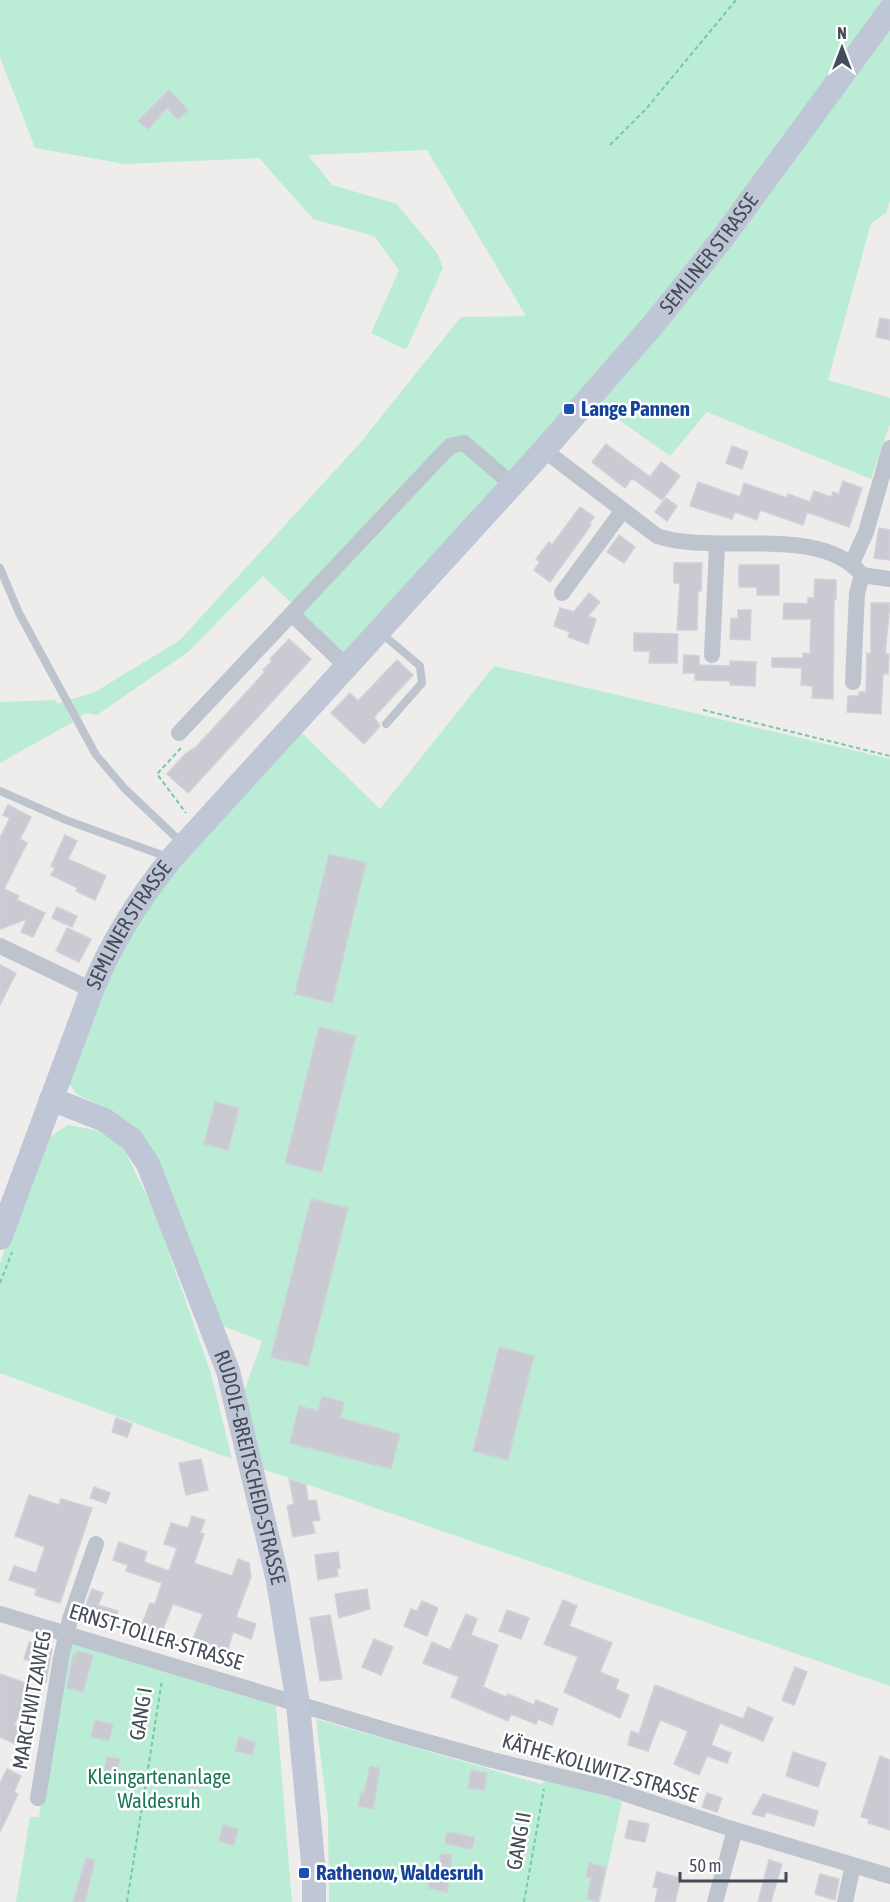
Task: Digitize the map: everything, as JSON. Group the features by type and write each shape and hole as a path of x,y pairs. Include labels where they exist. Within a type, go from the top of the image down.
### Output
{"street":[{"name":"SEMLINER STRASSE","path":"0,1238 92,990 125,921 178,852 341,661 379,631 513,485 652,326 722,239 890,10"},
{"path":"179,733 274,630 293,615 450,446 464,443 513,485"},
{"path":"853,682 857,569 890,448"},
{"path":"544,450 657,536 678,543 798,545 833,552 857,569 890,579"},
{"path":"562,593 623,510"},
{"path":"712,655 717,545"},
{"path":"293,615 341,661"},
{"path":"0,946 92,990"},
{"name":"RUDOLF-BREITSCHEID-STRASSE","path":"51,1099 105,1120 132,1140 148,1164 228,1371 278,1581 298,1704 314,1873 314,1902"},
{"name":"MARCHWITZAWEG","path":"38,1798 67,1634 96,1544"},
{"name":"ERNST-TOLLER-STRASSE","path":"0,1614 298,1704"},
{"name":"KÄTHE-KOLLWITZ-STRASSE","path":"298,1704 492,1760 608,1788 735,1830 890,1876"},
{"path":"716,1902 735,1830"},
{"path":"845,1902 853,1865"}],"lane":[{"path":"0,568 19,613 96,755 178,852"},
{"path":"379,631 420,666 422,682 386,724"},
{"path":"0,791 66,820 178,852"}],"path":[{"path":"610,145 646,109 735,0"},
{"path":"703,710 890,756"},
{"name":"GANG I","path":"127,1902 163,1673"},
{"name":"GANG II","path":"524,1902 544,1785"}],"green space":[{"path":"0,0 886,0 716,236 348,657 263,576 188,652 97,715 86,713 79,718 69,700 95,692 180,640 361,442 461,317 526,316 427,150 308,155 332,185 397,204 438,254 443,268 406,350 371,333 399,270 374,236 313,219 259,158 125,164 35,148 0,57"},
{"path":"890,23 890,200 886,213 871,223 828,380 890,398 890,424 871,479 707,412 670,456 595,403"},
{"path":"494,666 890,759 890,1686 260,1468 243,1395 262,1341 220,1325 138,1131 114,1111 78,1095 69,1084 100,988 151,896 299,730 380,809"},
{"path":"55,700 57,704 63,702 73,722 0,763 0,702"},
{"path":"68,1125 101,1131 122,1145 156,1215 211,1374 232,1459 0,1373 0,1263 44,1141"},
{"name":"Kleingartenanlage Waldesruh","path":"68,1642 276,1706 292,1902 16,1902 30,1817 39,1817"},
{"path":"316,1719 541,1784 549,1779 622,1801 600,1902 329,1902 328,1816"}],"building":[{"path":"169,90 188,110 178,120 167,108 148,129 138,121"},
{"path":"880,318 890,320 890,340 876,337"},
{"path":"606,444 650,477 661,462 680,476 662,500 632,478 625,488 592,462"},
{"path":"732,446 748,452 742,469 726,463"},
{"path":"843,481 862,488 849,527 807,512 803,525 760,510 757,520 735,512 732,519 690,506 698,482 740,497 744,483 787,498 788,494 810,502 814,491 831,497 833,492 839,494"},
{"path":"666,498 677,506 667,521 655,512"},
{"path":"580,507 594,517 589,524 591,525 550,582 534,570 540,562 536,559 549,542 552,545"},
{"path":"879,528 890,530 890,560 874,558"},
{"path":"619,535 635,547 624,563 607,552"},
{"path":"674,563 702,563 701,591 698,591 697,630 677,630 680,583 674,583"},
{"path":"739,565 779,565 779,595 757,595 757,587 739,587"},
{"path":"815,579 836,580 833,699 812,698 813,686 801,685 802,668 772,667 772,658 803,658 803,653 810,654 811,619 783,619 784,603 808,604 808,598 814,598"},
{"path":"589,593 600,602 588,616 596,619 588,644 568,637 570,632 554,626 560,608 574,612"},
{"path":"871,603 890,603 885,654 889,654 888,674 883,674 881,714 847,712 848,696 859,696 859,692 866,692 867,653 871,654"},
{"path":"738,610 751,610 750,640 730,639 731,618 738,619"},
{"path":"634,633 678,634 677,663 649,663 650,651 634,651"},
{"path":"289,639 311,659 188,793 167,774 185,754 196,747 265,672 263,670 272,661 270,659"},
{"path":"684,655 699,656 699,665 730,666 730,661 756,662 755,686 730,685 730,681 695,680 695,673 683,673"},
{"path":"397,660 413,675 374,717 380,726 364,744 331,713 350,693 358,701"},
{"path":"8,805 31,817 20,839 27,843 4,889 19,896 17,900 45,913 33,937 21,932 27,919 0,929 0,838 10,818 3,815"},
{"path":"65,835 77,841 68,859 106,876 95,900 76,891 78,888 51,875 55,868 51,866"},
{"path":"329,854 366,863 332,1003 295,994"},
{"path":"57,907 77,916 72,927 52,918"},
{"path":"67,928 91,939 79,962 56,951"},
{"path":"0,965 16,973 0,1005"},
{"path":"319,1027 356,1036 322,1172 285,1163"},
{"path":"215,1102 239,1108 228,1150 204,1144"},
{"path":"311,1199 348,1208 308,1366 271,1357"},
{"path":"499,1347 534,1356 508,1460 473,1451"},
{"path":"322,1396 344,1402 340,1418 400,1434 391,1469 290,1443 299,1406 318,1411"},
{"path":"116,1418 132,1424 127,1437 112,1432"},
{"path":"201,1459 208,1490 186,1495 179,1463"},
{"path":"289,1479 306,1485 308,1501 316,1500 320,1520 312,1521 315,1533 293,1537 287,1506 294,1504"},
{"path":"94,1487 110,1493 106,1503 90,1498"},
{"path":"29,1495 59,1505 61,1499 92,1508 60,1603 35,1595 37,1589 9,1580 14,1566 36,1573 45,1547 15,1536"},
{"path":"192,1516 205,1520 200,1533 204,1534 194,1563 232,1576 238,1559 249,1563 251,1577 236,1617 256,1624 251,1639 233,1632 225,1660 212,1655 214,1647 193,1639 203,1614 173,1604 161,1634 141,1627 150,1603 155,1604 162,1583 126,1571 128,1565 113,1560 119,1542 147,1552 144,1562 169,1571 177,1548 164,1544 171,1523 188,1528"},
{"path":"338,1552 340,1568 337,1568 338,1576 318,1580 315,1555"},
{"path":"92,1589 103,1593 98,1605 118,1611 112,1631 96,1627 98,1622 88,1619 89,1615 83,1613"},
{"path":"367,1589 370,1609 339,1618 335,1594"},
{"path":"563,1600 577,1606 569,1626 612,1643 600,1672 619,1680 615,1689 629,1695 620,1718 564,1692 578,1657 544,1644"},
{"path":"422,1601 438,1608 427,1636 404,1626 411,1609 417,1611"},
{"path":"507,1610 529,1618 521,1639 499,1631"},
{"path":"466,1614 477,1619 471,1635 498,1645 483,1687 506,1697 508,1694 534,1705 536,1700 558,1709 552,1725 538,1719 536,1724 511,1714 508,1721 451,1697 459,1677 423,1663 432,1642 450,1650"},
{"path":"330,1615 342,1679 320,1681 310,1618"},
{"path":"374,1639 393,1647 381,1675 362,1667"},
{"path":"29,1642 52,1649 46,1682 40,1680 45,1665 24,1659"},
{"path":"77,1651 93,1655 83,1692 67,1688 73,1655 76,1656"},
{"path":"795,1667 807,1672 794,1705 782,1700"},
{"path":"0,1674 42,1689 36,1709 24,1705 14,1725 25,1730 18,1745 0,1737"},
{"path":"655,1685 743,1719 748,1707 773,1718 763,1741 720,1723 711,1745 731,1753 727,1763 707,1756 699,1775 674,1764 688,1731 660,1720 648,1751 628,1745 631,1731 639,1734"},
{"path":"95,1720 113,1724 109,1741 91,1737"},
{"path":"239,1737 255,1742 252,1755 235,1751"},
{"path":"793,1752 826,1763 818,1787 786,1776"},
{"path":"880,1756 890,1760 890,1830 868,1823 869,1819 861,1817"},
{"path":"107,1757 120,1759 116,1776 104,1773"},
{"path":"370,1766 380,1768 373,1809 358,1806 361,1793 364,1794"},
{"path":"7,1769 21,1776 14,1792 18,1794 0,1832 0,1783"},
{"path":"471,1770 487,1773 484,1790 468,1788"},
{"path":"184,1772 199,1775 196,1787 182,1784"},
{"path":"707,1793 722,1798 717,1812 702,1807"},
{"path":"763,1794 818,1811 814,1826 766,1812 764,1817 752,1814"},
{"path":"629,1820 649,1824 645,1842 625,1838"},
{"path":"223,1825 238,1829 234,1845 219,1841"},
{"path":"447,1832 475,1837 472,1849 445,1844"},
{"path":"441,1854 452,1855 447,1892 428,1888 430,1877 438,1879"},
{"path":"86,1858 95,1860 85,1902 73,1902"},
{"path":"769,1860 782,1864 771,1902 758,1902"},
{"path":"589,1863 606,1867 598,1902 587,1899 591,1878 586,1877"},
{"path":"657,1872 681,1878 675,1902 655,1902 658,1888 653,1887"},
{"path":"820,1874 839,1879 835,1900 815,1894"}],"place":[{"name":"Lange Pannen","path":"569,409"},
{"name":"Rathenow, Waldesruh","path":"304,1873"}]}
